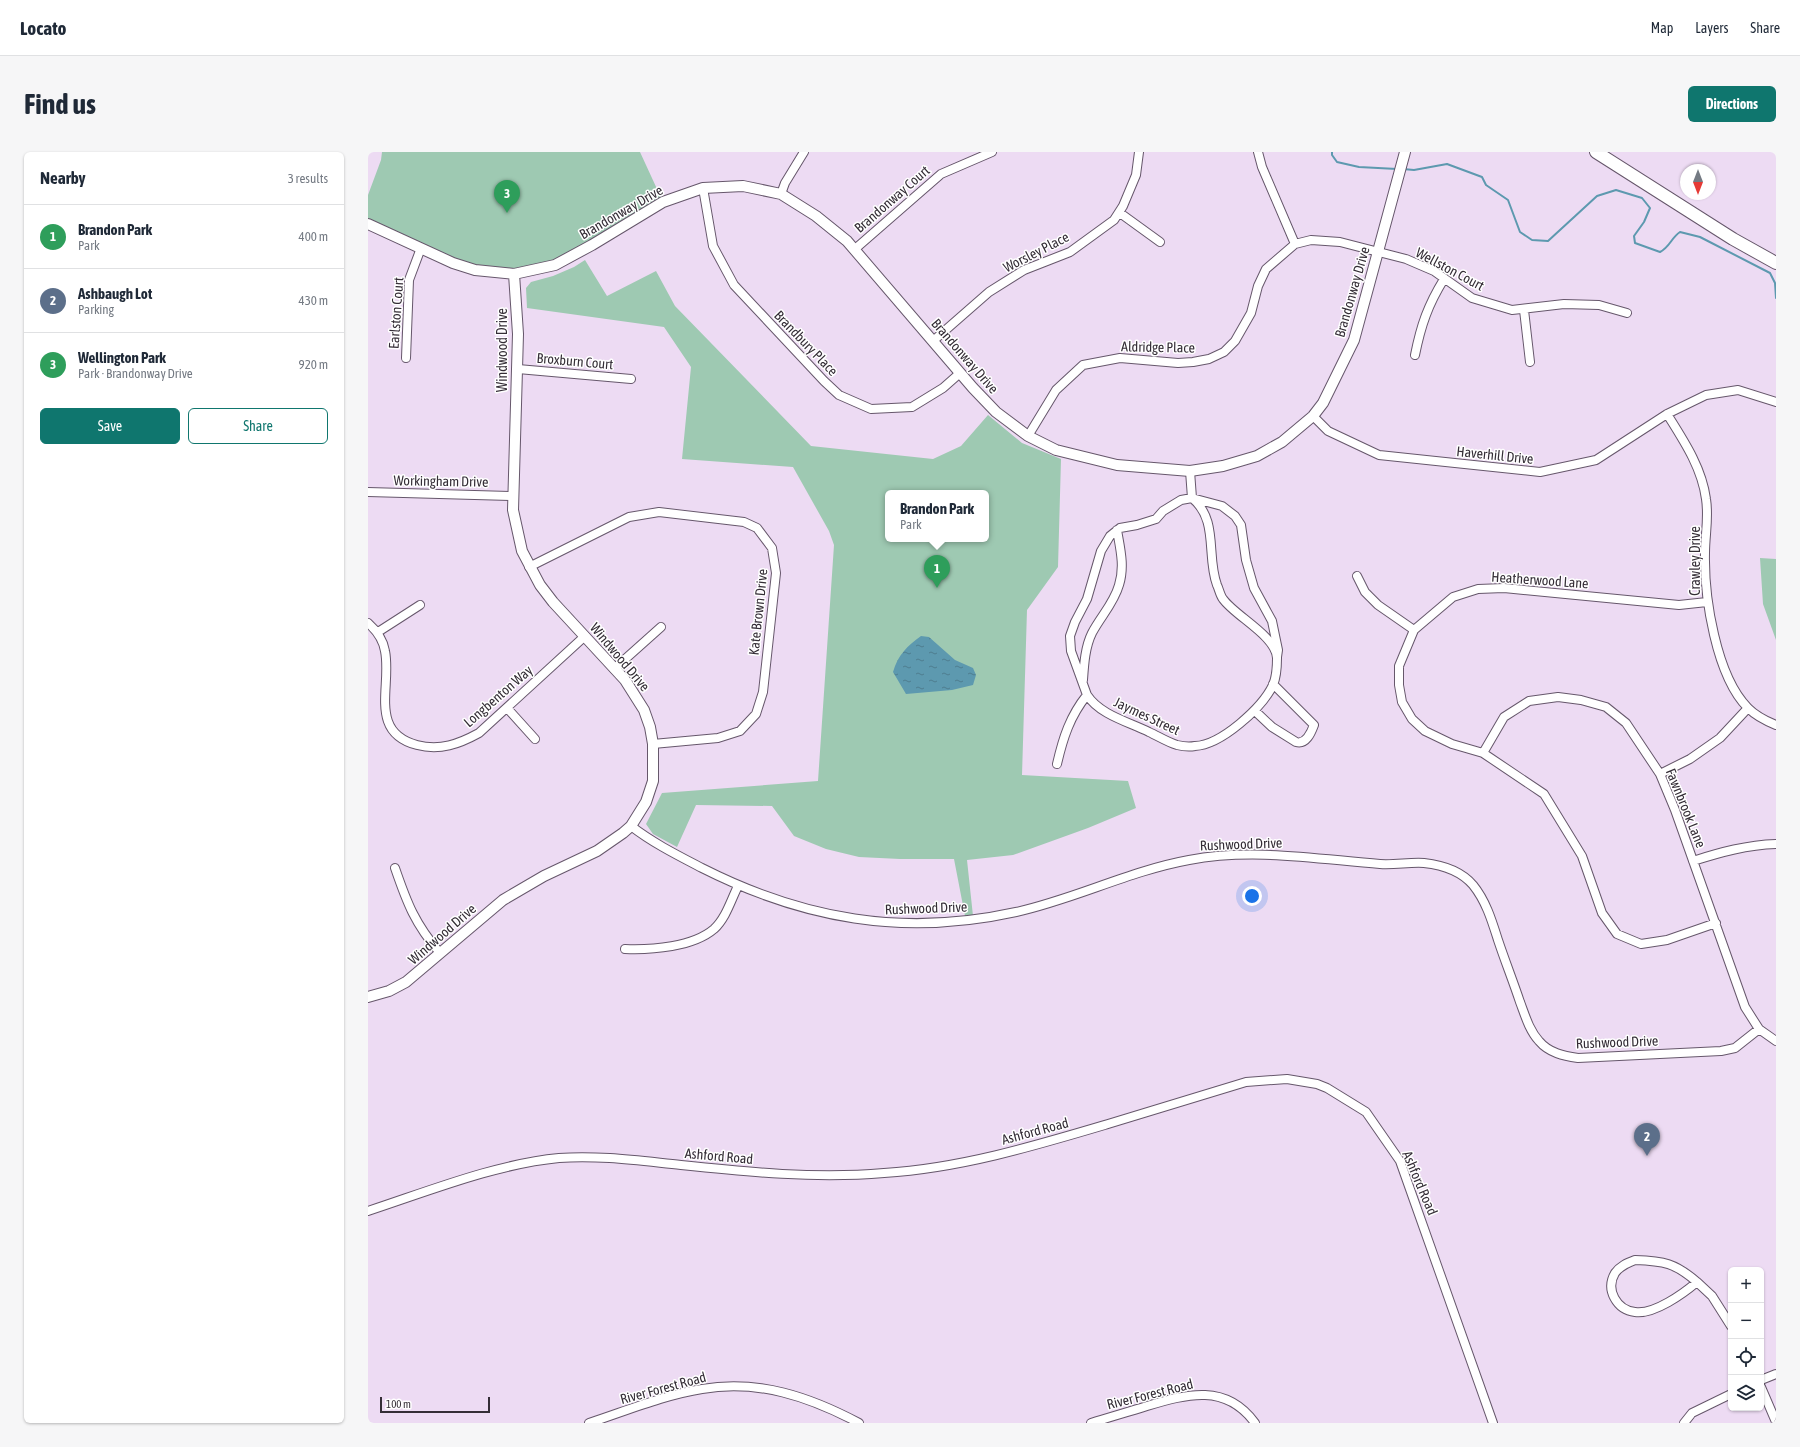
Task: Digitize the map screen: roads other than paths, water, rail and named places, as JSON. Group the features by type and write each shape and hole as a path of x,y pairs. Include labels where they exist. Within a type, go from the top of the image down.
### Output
{"main road":[{"path":"1596,152 1733,239 1776,263"}],"street":[{"path":"781,194 785,183 804,152"},
{"name":"Brandonway Court","path":"855,249 941,174 992,152"},
{"name":"Worsley Place","path":"933,341 989,292 1024,270 1070,252 1114,220 1120,212 1136,175 1139,152"},
{"path":"1258,152 1262,168 1295,244"},
{"name":"Brandonway Drive","path":"368,224 453,263 475,270 514,274 555,265 592,245 651,208 681,195 703,188 743,186 781,194 816,216 855,249 960,373 996,412 1028,436 1056,450 1117,465 1190,471 1223,466 1257,456 1282,442 1313,416 1323,403 1354,340 1404,155"},
{"name":"Brandbury Place","path":"703,188 713,246 734,285 824,381 839,394 871,409 912,407 943,388 960,373"},
{"path":"1120,212 1160,242"},
{"name":"Aldridge Place","path":"1028,436 1056,390 1083,364 1120,358 1178,363 1193,362 1209,359 1224,352 1235,341 1251,313 1258,286 1266,269 1295,244 1311,240 1340,242 1378,252"},
{"name":"Earlston Court","path":"406,358 409,280 421,248"},
{"name":"Wellston Court","path":"1378,252 1406,259 1434,271 1472,298 1512,310 1524,310 1564,304 1578,304 1599,305 1627,313"},
{"name":"Windwood Drive","path":"368,997 390,991 421,972 440,953 503,900 550,872 609,844 631,826 646,802 653,782 653,744 650,727 644,710 625,680 553,602 530,568 522,551 516,530 513,496 518,334 514,274"},
{"path":"1415,355 1422,323 1435,293 1444,279"},
{"path":"1524,310 1530,362"},
{"name":"Broxburn Court","path":"518,369 631,379"},
{"name":"Haverhill Drive","path":"1313,416 1328,431 1379,455 1540,472 1596,460 1667,414 1706,394 1738,390 1776,402"},
{"name":"Crawley Drive","path":"1667,414 1681,436 1702,476 1708,521 1705,552 1707,602 1720,654 1730,683 1748,708 1765,721 1776,725"},
{"path":"1190,471 1192,498"},
{"name":"Workingham Drive","path":"368,492 513,496"},
{"path":"1192,498 1199,503 1209,525 1214,576 1222,598 1270,642 1277,656"},
{"path":"1117,530 1156,518 1163,511 1181,500 1192,498 1222,506 1234,516 1241,525 1248,567 1254,588 1261,598 1272,621 1278,650 1273,684 1255,711 1272,726 1296,742 1299,743 1306,740 1314,725 1273,684"},
{"name":"Kate Brown Drive","path":"530,568 629,517 659,512 744,522 757,528 772,548 776,573 763,692 756,714 740,731 718,738 653,744"},
{"name":"Jaymes Street","path":"1083,683 1085,656 1092,633 1106,612 1119,585 1122,563 1117,530"},
{"name":"Jaymes Street","path":"1117,530 1110,536 1101,550 1087,599 1075,622 1070,636 1072,651 1091,701 1109,713 1176,745 1195,746 1212,742 1255,711"},
{"path":"1357,576 1365,592 1378,605 1414,630"},
{"name":"Heatherwood Lane","path":"1707,602 1679,605 1504,588 1478,589 1453,597 1414,630 1399,666 1399,686 1402,702 1412,719 1425,731 1452,744 1483,753 1544,794 1582,856 1602,913 1617,934 1641,944 1666,940 1716,923"},
{"path":"378,632 420,605"},
{"name":"Longbenton Way","path":"368,623 378,632 385,650 387,669 384,702 388,724 404,741 426,747 440,747 461,743 478,733 585,636"},
{"path":"614,669 661,627"},
{"path":"1057,764 1065,732 1079,705 1088,696"},
{"name":"Fawnbrook Lane","path":"1483,753 1504,717 1529,701 1558,697 1581,700 1606,707 1626,723 1660,774 1675,810 1745,1007 1759,1029 1776,1041"},
{"path":"507,708 535,739"},
{"path":"1660,774 1690,759 1720,738 1748,708"},
{"name":"Rushwood Drive","path":"631,826 659,846 738,886 791,906 824,914 879,922 934,923 985,918 1017,912 1143,870 1165,864 1215,856 1266,854 1385,864 1421,863 1449,868 1472,884 1487,907 1528,1025 1540,1043 1557,1054 1578,1058 1721,1051 1735,1048 1759,1029"},
{"path":"1693,861 1721,852 1755,845 1776,844"},
{"path":"395,868 410,911 428,940 440,953"},
{"path":"626,949 652,950 697,939 714,929 726,912 738,886"},
{"name":"Ashford Road","path":"368,1211 502,1168 560,1158 622,1160 772,1174 845,1176 932,1168 981,1160 1056,1140 1246,1082 1275,1078 1297,1080 1327,1088 1366,1112 1400,1161 1493,1423"},
{"path":"1697,1282 1681,1295 1650,1310 1636,1312 1623,1308 1614,1298 1611,1286 1615,1274 1623,1265 1635,1260 1659,1261 1682,1269 1697,1282 1712,1296 1728,1321"},
{"path":"1764,1379 1776,1374"},
{"name":"River Forest Road","path":"589,1423 685,1393 702,1389 742,1387 776,1390 801,1396 820,1403 859,1423"},
{"name":"River Forest Road","path":"1091,1423 1162,1402 1197,1394 1214,1396 1235,1404 1247,1413 1255,1423"},
{"path":"1764,1394 1776,1422"},
{"path":"1684,1423 1692,1413 1728,1395"}],"water":[{"path":"921,636 929,637 955,660 973,668 976,675 973,685 952,690 906,694 893,672 904,651 911,643"}],"waterway":[{"path":"1332,152 1332,155 1337,162 1359,167 1397,169"},
{"path":"1403,169 1414,170 1447,164 1482,177 1486,185 1508,200 1520,232 1532,240 1548,241 1597,196 1616,190 1642,198 1650,208 1644,222 1634,236 1635,243 1660,252 1666,248 1674,237 1680,232 1700,237 1770,273 1775,283 1776,298"}],"place":[{"name":"Wellington Park","path":"507,213"},
{"name":"Brandon Park","path":"937,588"},
{"name":"Ashbaugh Lot","path":"1647,1156"}]}
